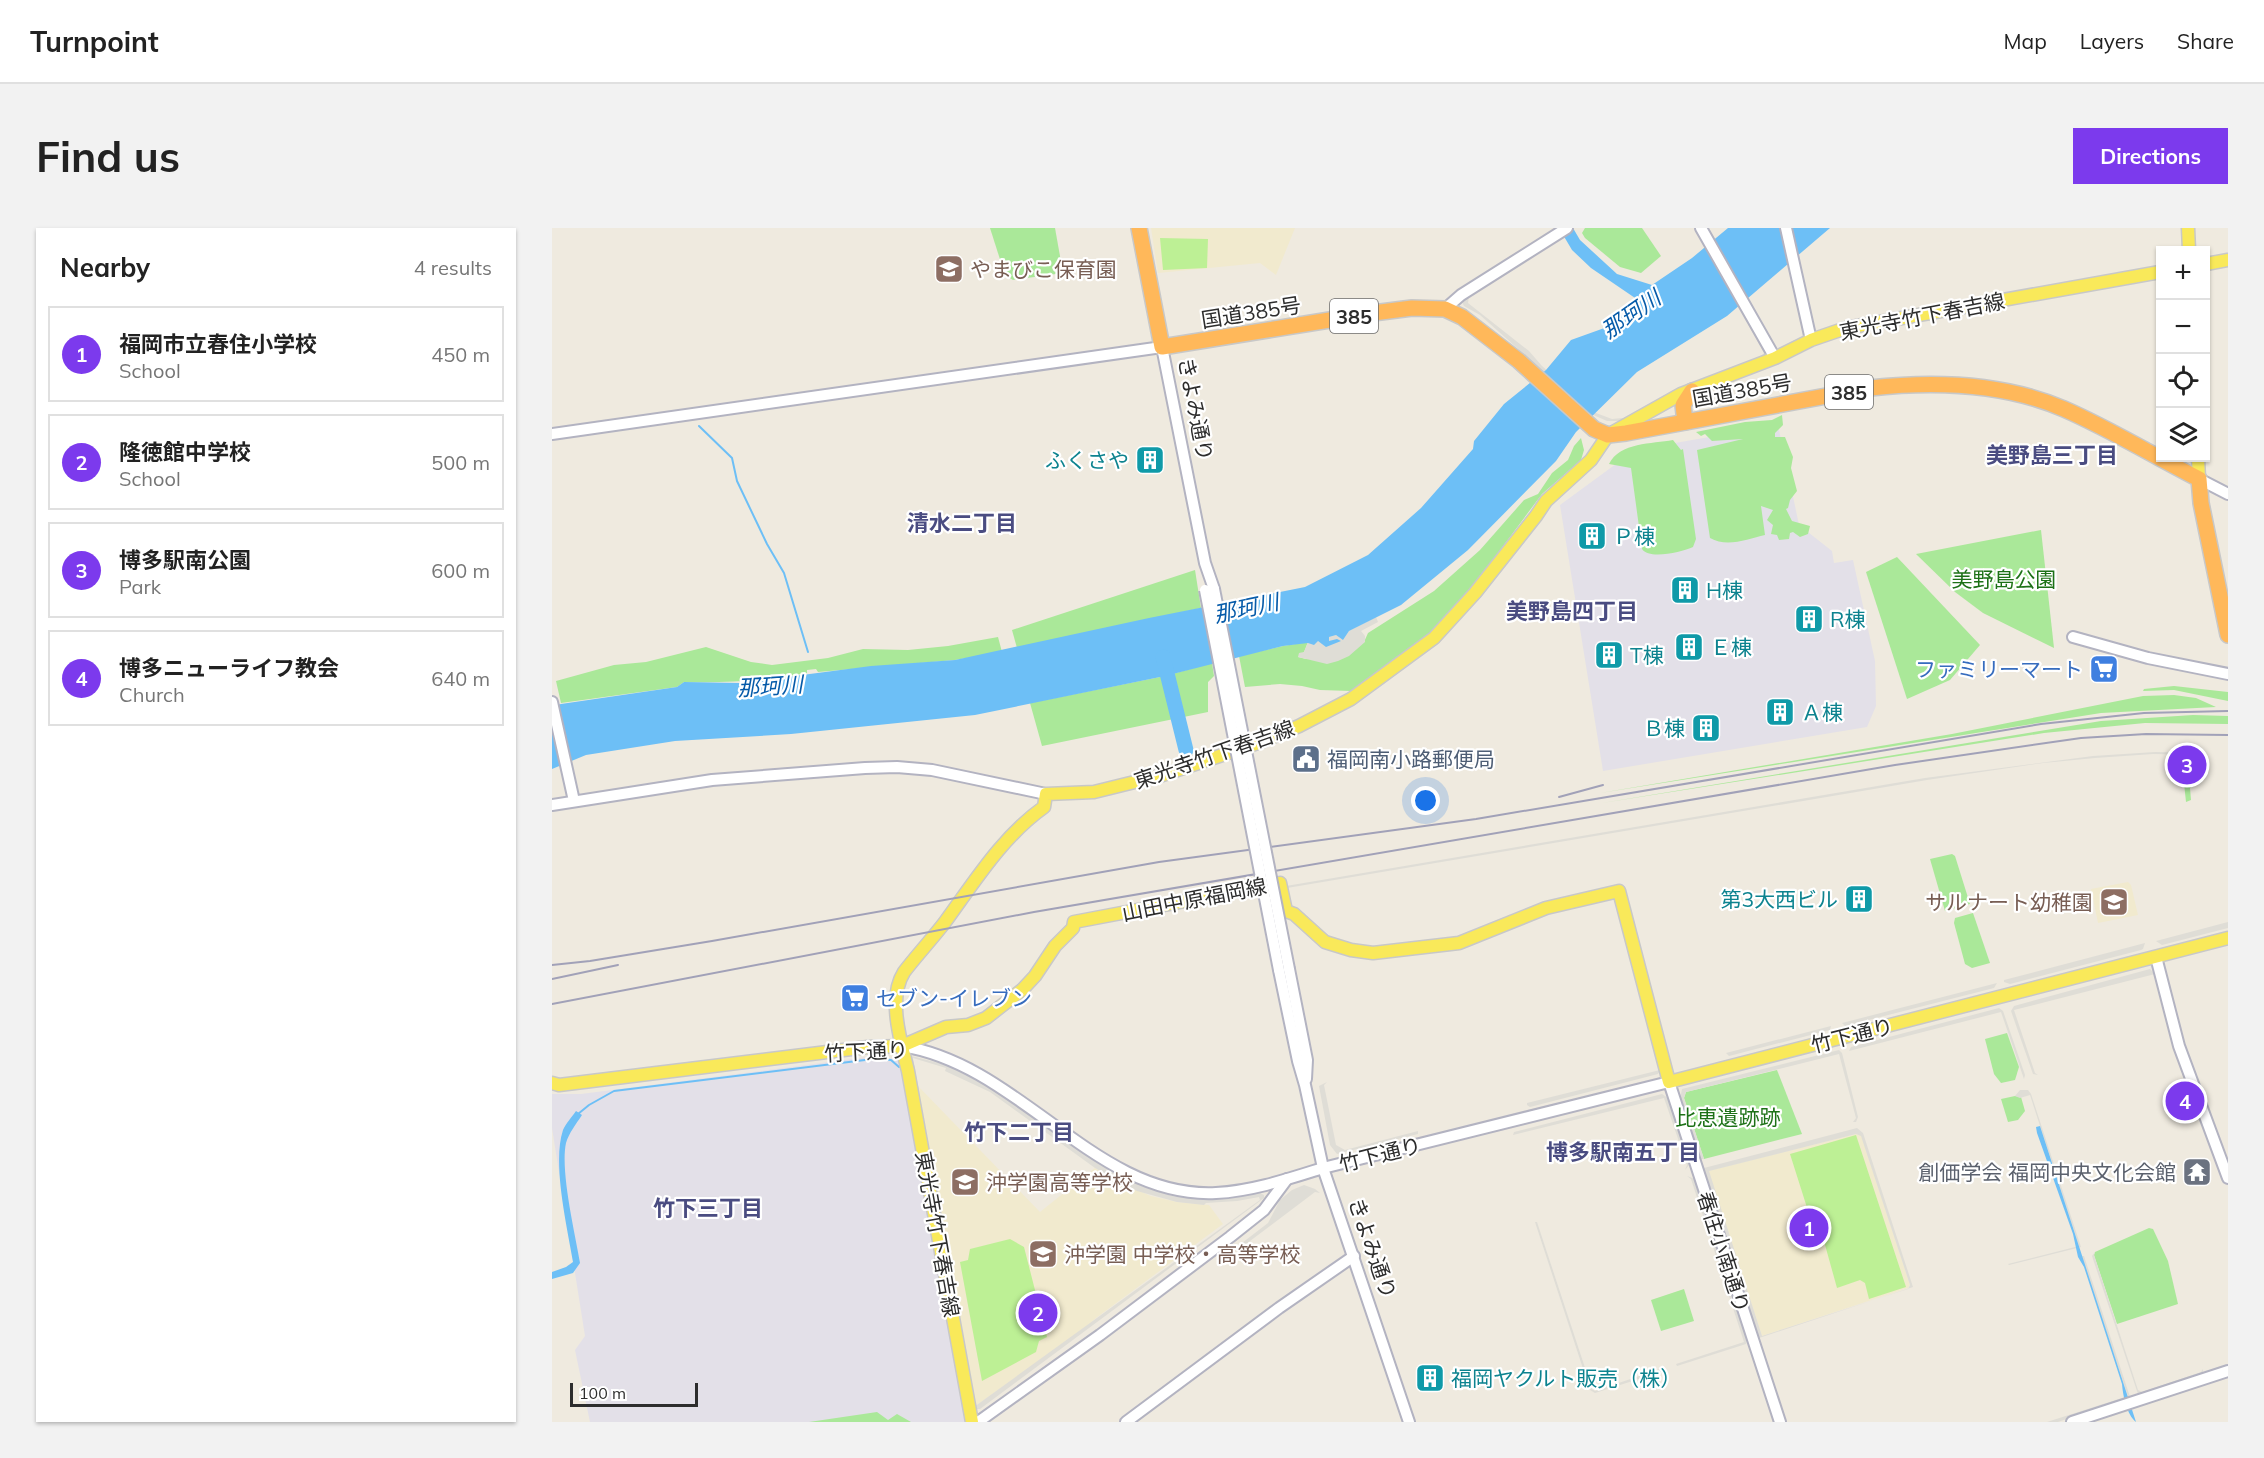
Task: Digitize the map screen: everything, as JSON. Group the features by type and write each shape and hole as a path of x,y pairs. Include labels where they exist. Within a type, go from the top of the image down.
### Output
{"highway":[{"name":"きよみ通り","path":"1139,228 1162,347"},
{"name":"国道385号","path":"1162,347 1373,313 1412,308 1445,309 1462,317 1601,432 1685,422 1904,384 1940,383 2002,392 2063,409 2199,479"},
{"path":"1685,422 1683,405 1692,391"},
{"path":"2199,479 2201,503 2228,635"}],"main road":[{"path":"2188,228 2189,246"},
{"path":"2210,263 2228,260"},
{"name":"東光寺竹下春吉線","path":"972,1422 902,1046 896,993 899,980 988,862 1033,815 1044,807 1046,794 1094,792 1163,775 1261,742 1299,726 1351,699 1434,638 1489,576 1546,501 1592,460 1601,432 1641,418 1655,407 1775,358 1811,340 1846,328 2156,273"},
{"path":"2198,462 2199,479"},
{"name":"山田中原福岡線","path":"902,1046 946,1027 968,1025 986,1018 1028,983 1055,946 1073,928 1074,922 1280,883 1286,911 1294,914 1325,942 1351,950 1373,953 1460,944 1546,908 1619,891 1669,1082"},
{"name":"竹下通り","path":"1669,1082 2228,938"},
{"name":"竹下通り","path":"552,1083 559,1085 868,1047 902,1046"}],"street":[{"path":"1786,228 1811,340"},
{"path":"1445,309 1461,295 1564,230"},
{"path":"1703,232 1775,358"},
{"path":"552,434 1162,347"},
{"name":"きよみ通り","path":"1162,347 1284,969 1298,1061 1323,1168 1410,1422"},
{"path":"2199,479 2228,494"},
{"path":"2073,637 2148,658 2226,674"},
{"path":"552,702 573,796"},
{"path":"552,805 573,796 712,780 825,770 897,767 967,776 1046,794"},
{"path":"2156,957 2179,1046 2228,1178"},
{"name":"竹下通り","path":"902,1046 924,1050 968,1067 1008,1091 1102,1158 1154,1184 1180,1191 1217,1193 1271,1184 1323,1168 1669,1082"},
{"name":"春住小南通り","path":"1669,1082 1780,1422"},
{"path":"978,1422 1100,1335 1230,1237 1264,1210 1287,1179"},
{"path":"1126,1422 1354,1256"},
{"path":"2072,1422 2228,1371"}],"shaded area":[{"path":"1151,228 1295,228 1276,275 1260,263 1158,273"},
{"path":"1700,237 1753,327 1766,354 1763,357 1678,393 1627,421 1607,421 1591,414 1480,315 1464,306 1462,302 1466,295 1535,252 1539,253 1469,296 1468,303 1529,351 1542,366 1596,413 1612,419 1633,417 1678,390 1760,357 1764,353"},
{"path":"1778,425 1799,525 1832,551 1834,563 1853,560 1875,661 1876,706 1867,727 1603,771 1560,505 1635,450"},
{"path":"1376,617 1378,622 1361,631 1365,636 1365,642 1349,656 1327,664 1298,657 1299,653 1304,652 1308,642 1318,641 1326,645 1332,642 1329,641 1329,637 1336,635 1343,640 1349,631"},
{"path":"2155,752 2204,753 2204,755 2153,754 2043,763 1927,780 1287,888 1286,886 1925,778 2093,756"},
{"name":"サルナート幼稚園","path":"2128,882 2131,885 2138,915 2098,923 2091,889"},
{"path":"2228,922 2228,928 2162,945 2156,941"},
{"path":"2145,943 2141,950 2010,984 2004,982 2004,980"},
{"path":"2150,969 2155,974 2014,1010 2035,1073 2038,1075 2033,1074 2011,1011 2014,1006"},
{"path":"1997,983 1994,988 1845,1026 1842,1023"},
{"path":"1999,1008 2003,1011 2025,1075 2024,1079 2001,1012 1849,1051 1851,1047"},
{"path":"1831,1026 1830,1030 1729,1056 1726,1053"},
{"path":"1839,1050 1842,1053 1858,1117 1856,1122 1853,1122 1856,1118 1839,1054 1686,1092 1684,1098 1704,1159 1700,1159 1680,1099 1682,1089"},
{"path":"912,1056 946,1065 993,1088 1099,1164 1139,1185 1172,1196 1189,1198 1232,1198 1260,1193 1264,1195 1264,1198 980,1409 973,1409 910,1063","holes":["913,1058 946,1068 945,1071 990,1092 1095,1168 1137,1191 1177,1202 1204,1205 1259,1197 1260,1200 974,1407"]},
{"path":"868,1057 902,1059 966,1422 590,1422 575,1350 585,1336 552,1128 552,1094 581,1094"},
{"path":"1660,1070 1658,1074 1530,1107 1527,1105 1527,1103"},
{"path":"1327,1082 1324,1085 1336,1145 1345,1150 1418,1131 1418,1134 1337,1154 1330,1145 1319,1086"},
{"name":"沖学園 中学校・高等学校","path":"917,1085 1040,1212 1095,1168 1151,1196 1177,1202 1209,1205 1223,1224 1083,1330 974,1407"},
{"path":"2020,1090 2028,1090 2031,1094 2081,1247 2009,1265 2079,1246 2030,1095 2020,1098 2015,1096"},
{"path":"1662,1094 1668,1098 1689,1161 1685,1170 1687,1165 1664,1098 1513,1135 1514,1132"},
{"path":"1857,1128 1863,1133 1913,1287 1908,1289 1910,1285 1861,1136 1856,1134 1709,1171 1762,1336 1871,1301 1759,1338 1704,1168"},
{"path":"1856,1134 1861,1135 1910,1285 1908,1288 1762,1336 1708,1171"},
{"path":"1687,1176 1695,1179 1747,1340 1746,1344 1677,1366 1676,1364 1744,1342 1691,1179"},
{"path":"1304,1185 1320,1193 1315,1192 1242,1247 1242,1243 1268,1223 1280,1200 1292,1190"},
{"path":"1535,1222 1537,1222 1592,1389 1595,1391 1663,1368 1664,1371 1595,1393 1590,1390"},
{"path":"2095,1252 2094,1255 2138,1390 2142,1392 2201,1372 2203,1369 2203,1374 2138,1394 2092,1256"},
{"path":"2081,1256 2084,1256 2130,1397 2058,1422 2047,1422 2128,1396"}],"green space":[{"path":"990,228 1055,228 1063,273 1013,280 1005,275"},
{"path":"1585,228 1642,228 1661,256 1641,273 1620,267 1585,238 1582,233"},
{"path":"1160,238 1208,239 1207,268 1163,270"},
{"path":"1782,415 1783,425 1775,433 1775,437 1785,437 1793,457 1791,468 1797,491 1786,509 1792,521 1810,526 1808,534 1800,537 1793,532 1790,533 1789,539 1779,540 1777,535 1771,534 1773,525 1767,520 1773,510 1761,506 1765,535 1730,542 1710,538 1697,450 1743,439 1712,441 1705,434 1701,436 1696,432 1745,422 1772,420"},
{"path":"1581,438 1584,450 1581,460 1542,494 1477,581 1431,633 1351,691 1320,690 1280,684 1245,687 1239,656 1308,642 1304,652 1298,657 1306,659 1357,648 1364,642 1368,633 1434,591 1480,550 1524,500 1538,494 1552,473 1568,460 1574,446"},
{"path":"1673,440 1681,450 1683,449 1696,539 1693,547 1688,549 1674,553 1651,554 1642,549 1631,468 1609,464 1621,452 1637,445"},
{"name":"美野島公園","path":"2041,530 2054,648 1983,613 1955,592 1916,554"},
{"path":"1897,557 1980,645 1950,680 1907,699 1866,572"},
{"path":"1195,570 1201,608 1017,648 1012,630"},
{"path":"998,637 1002,652 955,660 818,672 816,669 792,676 746,681 684,682 677,687 561,703 556,681 614,665 646,662 706,647 751,662 772,665 828,658 863,649 908,650"},
{"path":"1212,663 1214,676 1208,682 1208,712 1042,746 1030,703 1165,676"},
{"path":"2174,686 2228,692 2228,701 2174,690 2143,691 2144,689"},
{"path":"2174,695 2196,698 2216,707 2101,713 1600,793 1952,734 2143,696"},
{"path":"2193,715 2228,716 2228,724 2145,723 2044,733 1602,803 2101,721"},
{"path":"2175,748 2196,749 2200,783 2190,788 2191,800 2186,802 2184,783 2179,782"},
{"path":"1952,854 1955,856 1970,904 1945,911 1930,859"},
{"path":"1973,913 1990,963 1972,968 1965,964 1954,923 1955,918"},
{"path":"2007,1033 2019,1067 2015,1080 2001,1083 1994,1074 1985,1039"},
{"name":"比恵遺跡跡","path":"1777,1070 1802,1134 1704,1159 1684,1098 1686,1092"},
{"path":"2021,1097 2025,1111 2018,1120 2008,1122 2001,1099"},
{"path":"1856,1135 1906,1287 1869,1299 1865,1283 1860,1280 1837,1288 1822,1234 1816,1236 1790,1154"},
{"path":"2149,1228 2153,1229 2168,1261 2178,1304 2117,1324 2094,1255 2095,1252"},
{"path":"1010,1239 1024,1247 1047,1337 1039,1341 1036,1352 982,1381 960,1262 968,1260 970,1249"},
{"path":"1684,1289 1694,1321 1661,1331 1651,1300"},
{"path":"877,1412 888,1420 897,1414 911,1422 809,1422"}],"water":[{"name":"那珂川","path":"1559,228 1573,228 1580,240 1617,274 1652,285 1692,258 1728,228 1830,228 1727,316 1637,372 1576,432 1556,461 1468,550 1401,605 1349,631 1343,640 1336,635 1329,637 1329,641 1337,639 1341,641 1326,647 1318,641 1314,645 1308,643 1283,646 1165,676 975,715 791,734 675,741 586,755 552,769 552,706 677,687 684,682 740,683 871,666 955,660 1305,587 1368,555 1421,508 1473,449 1474,441 1504,404 1546,370 1571,340 1610,326 1638,300 1591,268 1572,250"},
{"path":"576,1111 582,1115 566,1143 565,1169 580,1263 573,1273 552,1279 552,1272 573,1262 562,1195 559,1159 563,1130"},
{"path":"2040,1126 2136,1422 2126,1405 2122,1384 2084,1267 2078,1257 2073,1234 2037,1133 2036,1127"}],"waterway":[{"path":"699,426 732,458 737,481 767,544 784,573 808,652"},
{"path":"1163,657 1186,750"},
{"path":"578,1114 614,1091 873,1059 891,1060 899,1067"}],"railway":[{"path":"552,965 712,941 1159,862 1476,819 2041,724 2144,713 2228,711"},
{"path":"552,1004 1034,912 1895,765 2081,738 2146,734 2228,735"},
{"path":"1559,797 1603,785"},
{"path":"552,979 618,965"}],"place":[{"name":"やまびこ保育園","path":"949,269"},
{"name":"ふくさや","path":"1150,460"},
{"name":"Ｐ棟","path":"1592,536"},
{"name":"H棟","path":"1685,590"},
{"name":"R棟","path":"1809,619"},
{"name":"Ｅ棟","path":"1689,647"},
{"name":"T棟","path":"1609,655"},
{"name":"ファミリーマート","path":"2104,669"},
{"name":"Ａ棟","path":"1780,712"},
{"name":"Ｂ棟","path":"1706,728"},
{"name":"福岡南小路郵便局","path":"1306,759"},
{"name":"博多駅南公園","path":"2187,765"},
{"name":"第3大西ビル","path":"1859,899"},
{"name":"サルナート幼稚園","path":"2114,902"},
{"name":"セブン-イレブン","path":"855,998"},
{"name":"博多ニューライフ教会","path":"2185,1101"},
{"name":"創価学会 福岡中央文化会館","path":"2197,1172"},
{"name":"沖学園高等学校","path":"965,1182"},
{"name":"福岡市立春住小学校","path":"1809,1228"},
{"name":"沖学園 中学校・高等学校","path":"1043,1254"},
{"name":"隆徳館中学校","path":"1038,1313"},
{"name":"福岡ヤクルト販売（株）","path":"1430,1378"}],"district":[{"name":"美野島三丁目","path":"2052,455"},
{"name":"清水二丁目","path":"962,523"},
{"name":"美野島四丁目","path":"1572,611"},
{"name":"竹下二丁目","path":"1019,1132"},
{"name":"博多駅南五丁目","path":"1623,1152"},
{"name":"竹下三丁目","path":"708,1208"}]}
